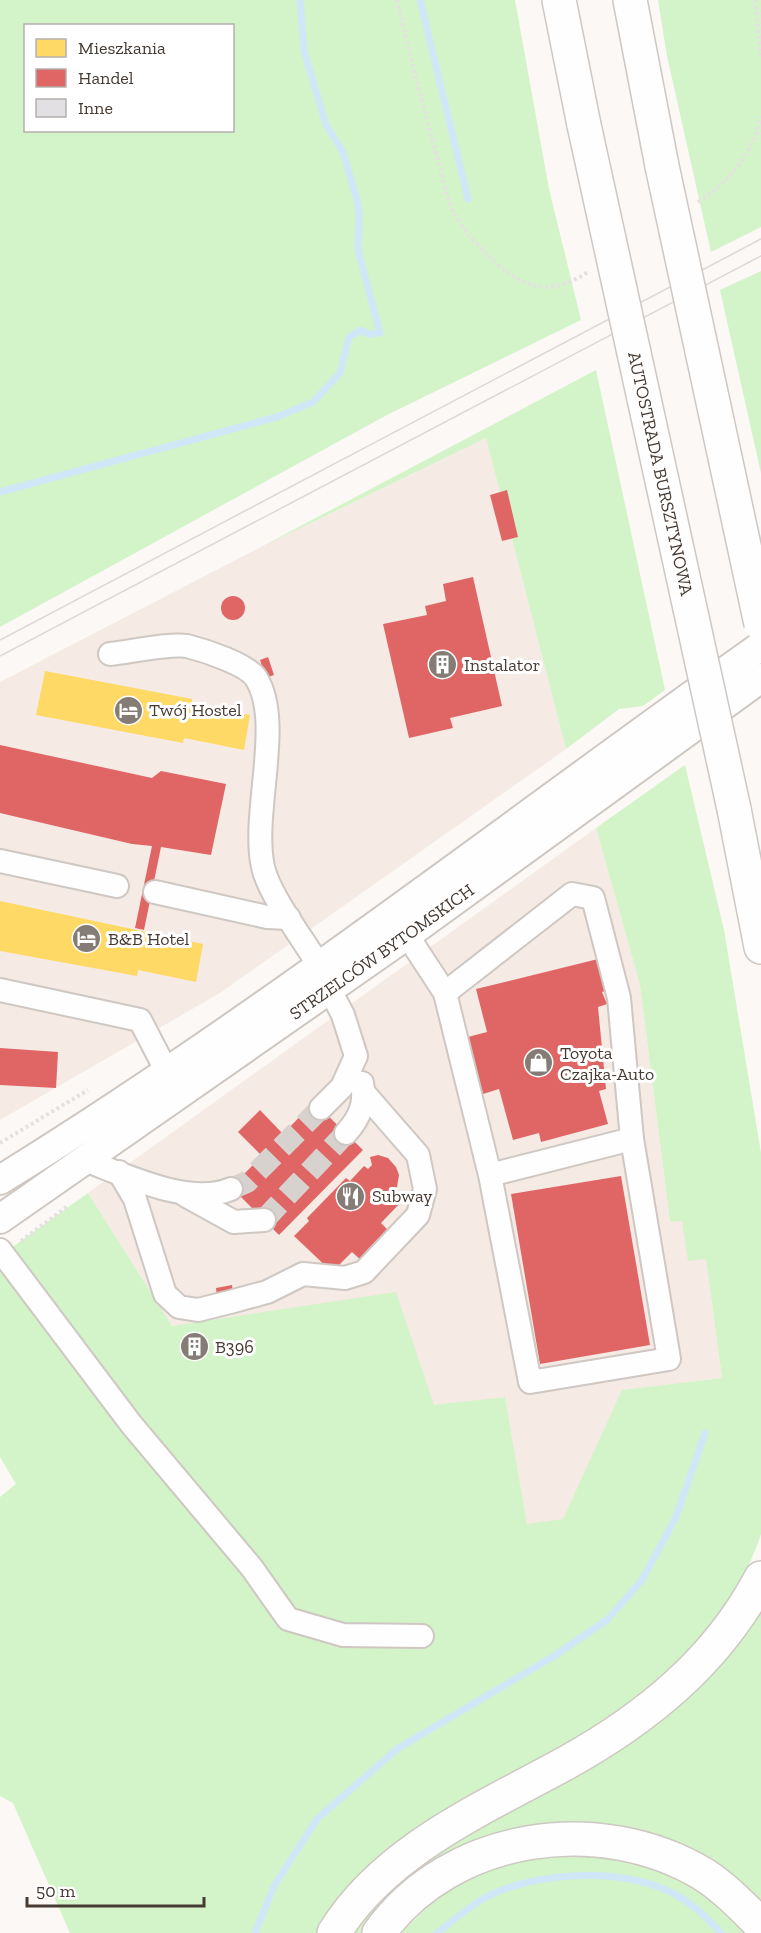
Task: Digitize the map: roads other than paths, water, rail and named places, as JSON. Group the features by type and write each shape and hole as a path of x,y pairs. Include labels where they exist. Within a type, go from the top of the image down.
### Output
{"highway":[{"name":"AUTOSTRADA BURSZTYNOWA","path":"559,0 584,125 734,809 761,947"},
{"path":"630,0 662,166 761,624"},
{"path":"334,1933 342,1919 376,1882 399,1862 450,1828 568,1762 649,1710 699,1667 745,1608 761,1578"},
{"path":"379,1933 388,1919 413,1896 467,1860 500,1848 538,1841 581,1838 624,1843 671,1858 703,1874 733,1897 761,1925"}],"main road":[{"name":"STRZELCÓW BYTOMSKICH","path":"0,1219 325,978 761,646"},
{"name":"STRZELCÓW BYTOMSKICH","path":"0,1180 167,1072 325,978 407,935 761,678"}],"lane":[{"path":"110,654 185,646 233,662 256,677 267,711 259,844 264,870 289,918 325,978 343,1015 356,1056 364,1093 359,1118 346,1133"},
{"path":"0,861 117,886"},
{"path":"155,892 267,917 289,918"},
{"path":"407,935 445,993 490,1175 530,1382 669,1359 632,1139 619,998 593,898 572,894 445,993"},
{"path":"0,990 140,1020 167,1072"},
{"path":"321,1108 342,1087 356,1056"},
{"path":"119,1173 135,1199 165,1294 179,1307 198,1310 230,1302 267,1292 303,1274 345,1278 364,1272 418,1215 425,1189 418,1155 364,1093"},
{"path":"490,1175 632,1139"},
{"path":"82,1159 183,1194 234,1222 264,1221"},
{"path":"183,1194 224,1192 231,1189"},
{"path":"0,1250 130,1424 252,1568 288,1619 343,1635 422,1635"}],"waterway":[{"path":"0,492 277,417 313,402 340,373 349,337 361,330 368,334 380,333 358,250 357,200 343,152 326,125 304,51 300,0"},
{"path":"420,0 468,199"},
{"path":"255,1933 274,1886 317,1819 397,1749 554,1656 607,1620 642,1580 676,1517 705,1433"},
{"path":"437,1933 481,1900 503,1890 527,1882 582,1876 610,1876 662,1888 693,1906 721,1933"}],"tunnel":[{"path":"231,1189 247,1182 321,1108"},
{"path":"264,1220 346,1133"}],"tram line":[{"path":"0,640 761,239"},
{"path":"0,656 761,256"}],"place":[{"name":"Instalator","path":"443,665"},
{"name":"Twój Hostel","path":"128,710"},
{"name":"B&B Hotel","path":"87,939"},
{"name":"Toyota Czajka-Auto","path":"539,1063"},
{"name":"Subway","path":"351,1196"},
{"name":"B396","path":"194,1347"}]}
